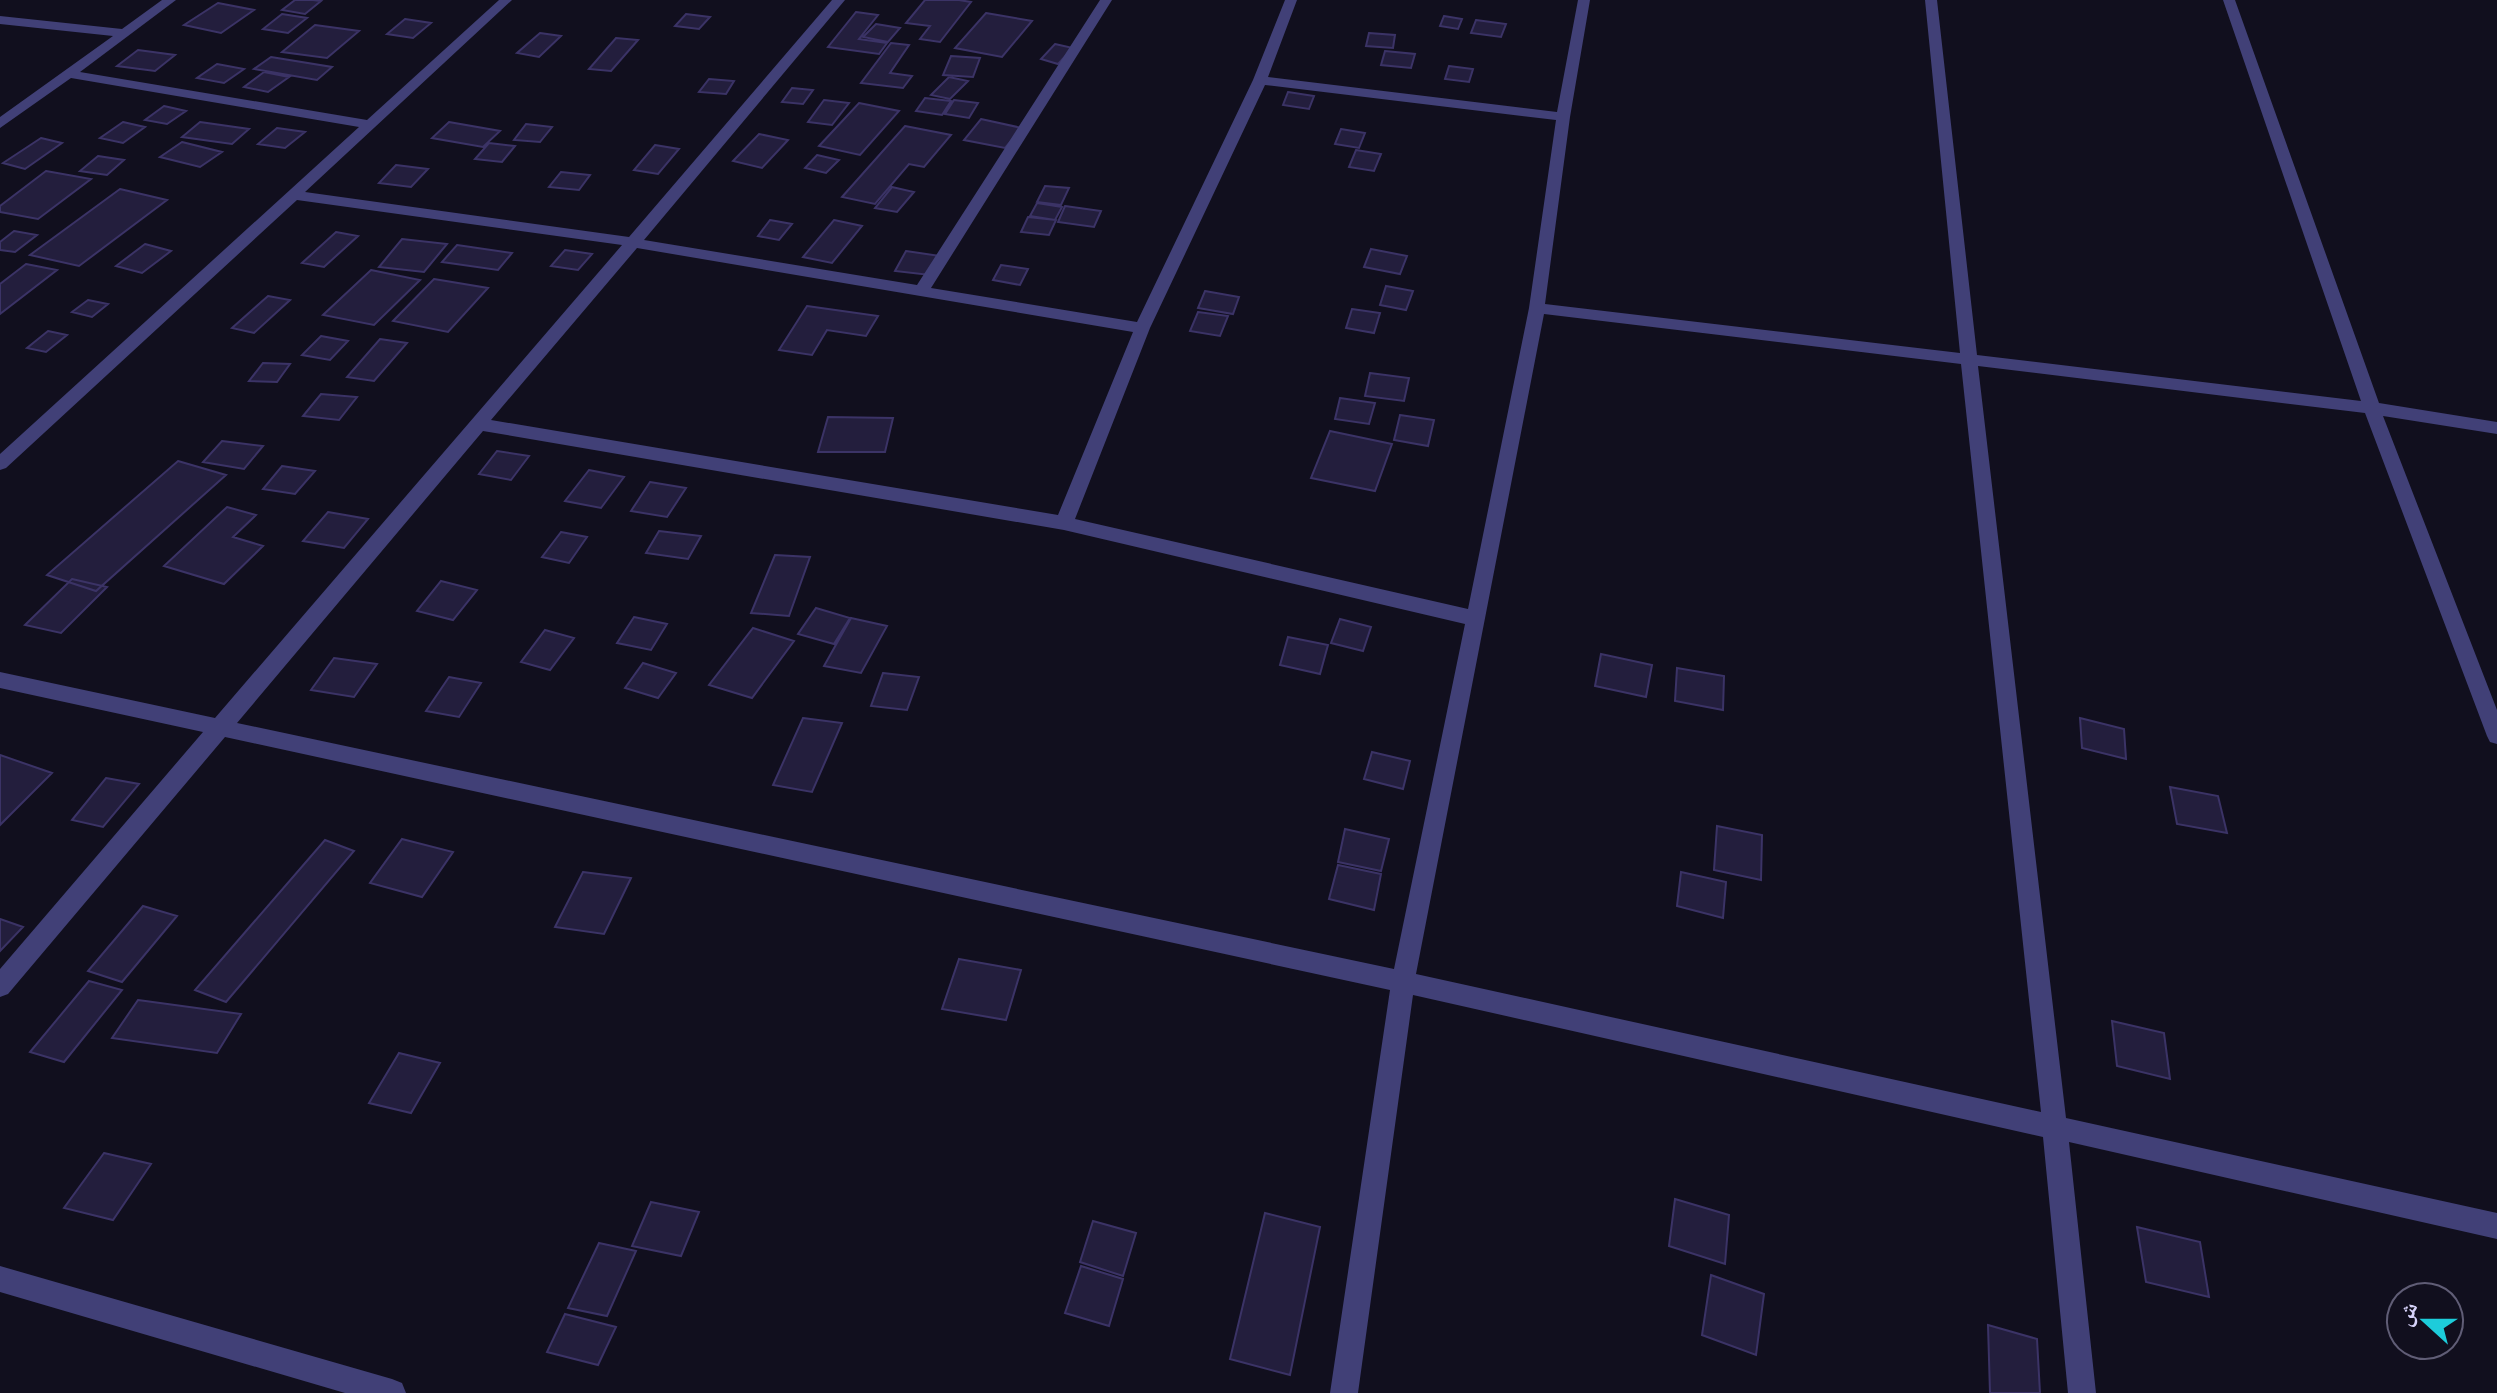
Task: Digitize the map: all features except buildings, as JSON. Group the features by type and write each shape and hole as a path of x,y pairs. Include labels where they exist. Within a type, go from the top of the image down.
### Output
{"street":[{"path":"0,124 170,0"},
{"path":"0,464 506,0"},
{"path":"0,986 839,0"},
{"path":"922,290 1106,0"},
{"path":"1064,523 1142,328 1260,80 1291,0"},
{"path":"1344,1393 1403,982 1537,308 1563,117 1584,0"},
{"path":"1931,0 1967,362 2056,1126 2082,1393"},
{"path":"2229,0 2372,408 2497,736"},
{"path":"0,20 126,33"},
{"path":"70,74 368,124"},
{"path":"1260,80 1563,117"},
{"path":"295,195 631,242 1142,328"},
{"path":"1537,308 1967,362 2372,408 2497,428"},
{"path":"478,424 1064,523 1477,619"},
{"path":"0,680 1403,982 2497,1226"},
{"path":"0,1279 392,1393"}]}
